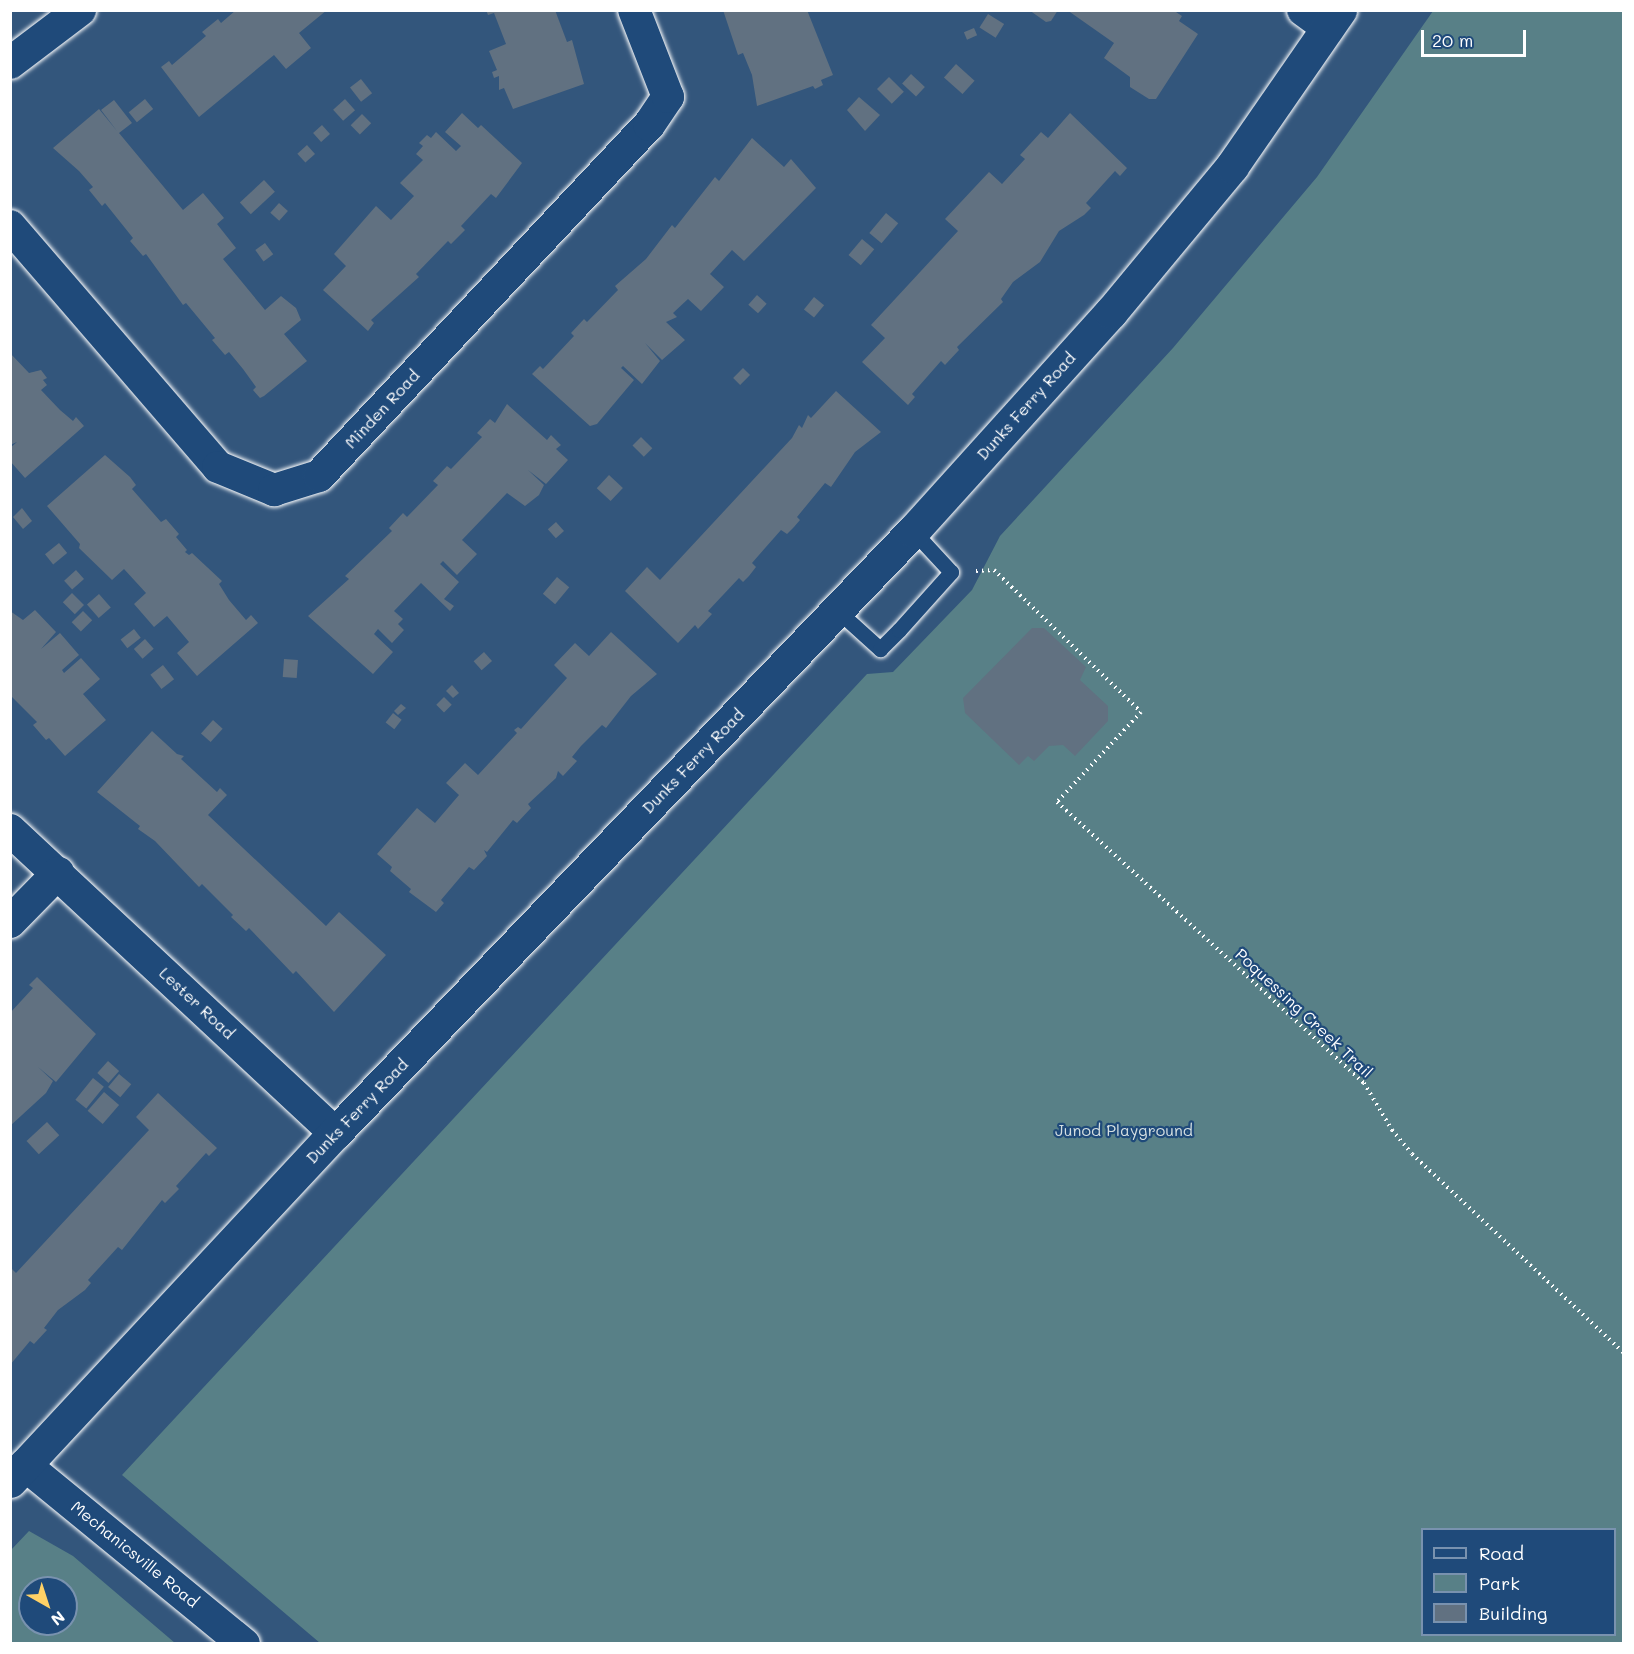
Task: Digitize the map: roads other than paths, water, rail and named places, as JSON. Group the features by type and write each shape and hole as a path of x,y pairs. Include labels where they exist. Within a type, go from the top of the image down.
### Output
{"street":[{"path":"10,63 80,10"},
{"name":"Minden Road","path":"10,226 218,467 274,490 319,476 649,125 668,96 634,10"},
{"name":"Dunks Ferry Road","path":"18,1473 335,1133 838,611 1110,312 1224,175 1324,16"},
{"name":"Lester Road","path":"10,830 335,1133"},
{"path":"10,922 51,866"},
{"name":"Mechanicsville Road","path":"18,1473 244,1644"}],"lane":[{"path":"838,611 880,649 951,572 913,531"}],"park label":[{"name":"Junod Playground","path":"1124,1130"}]}
